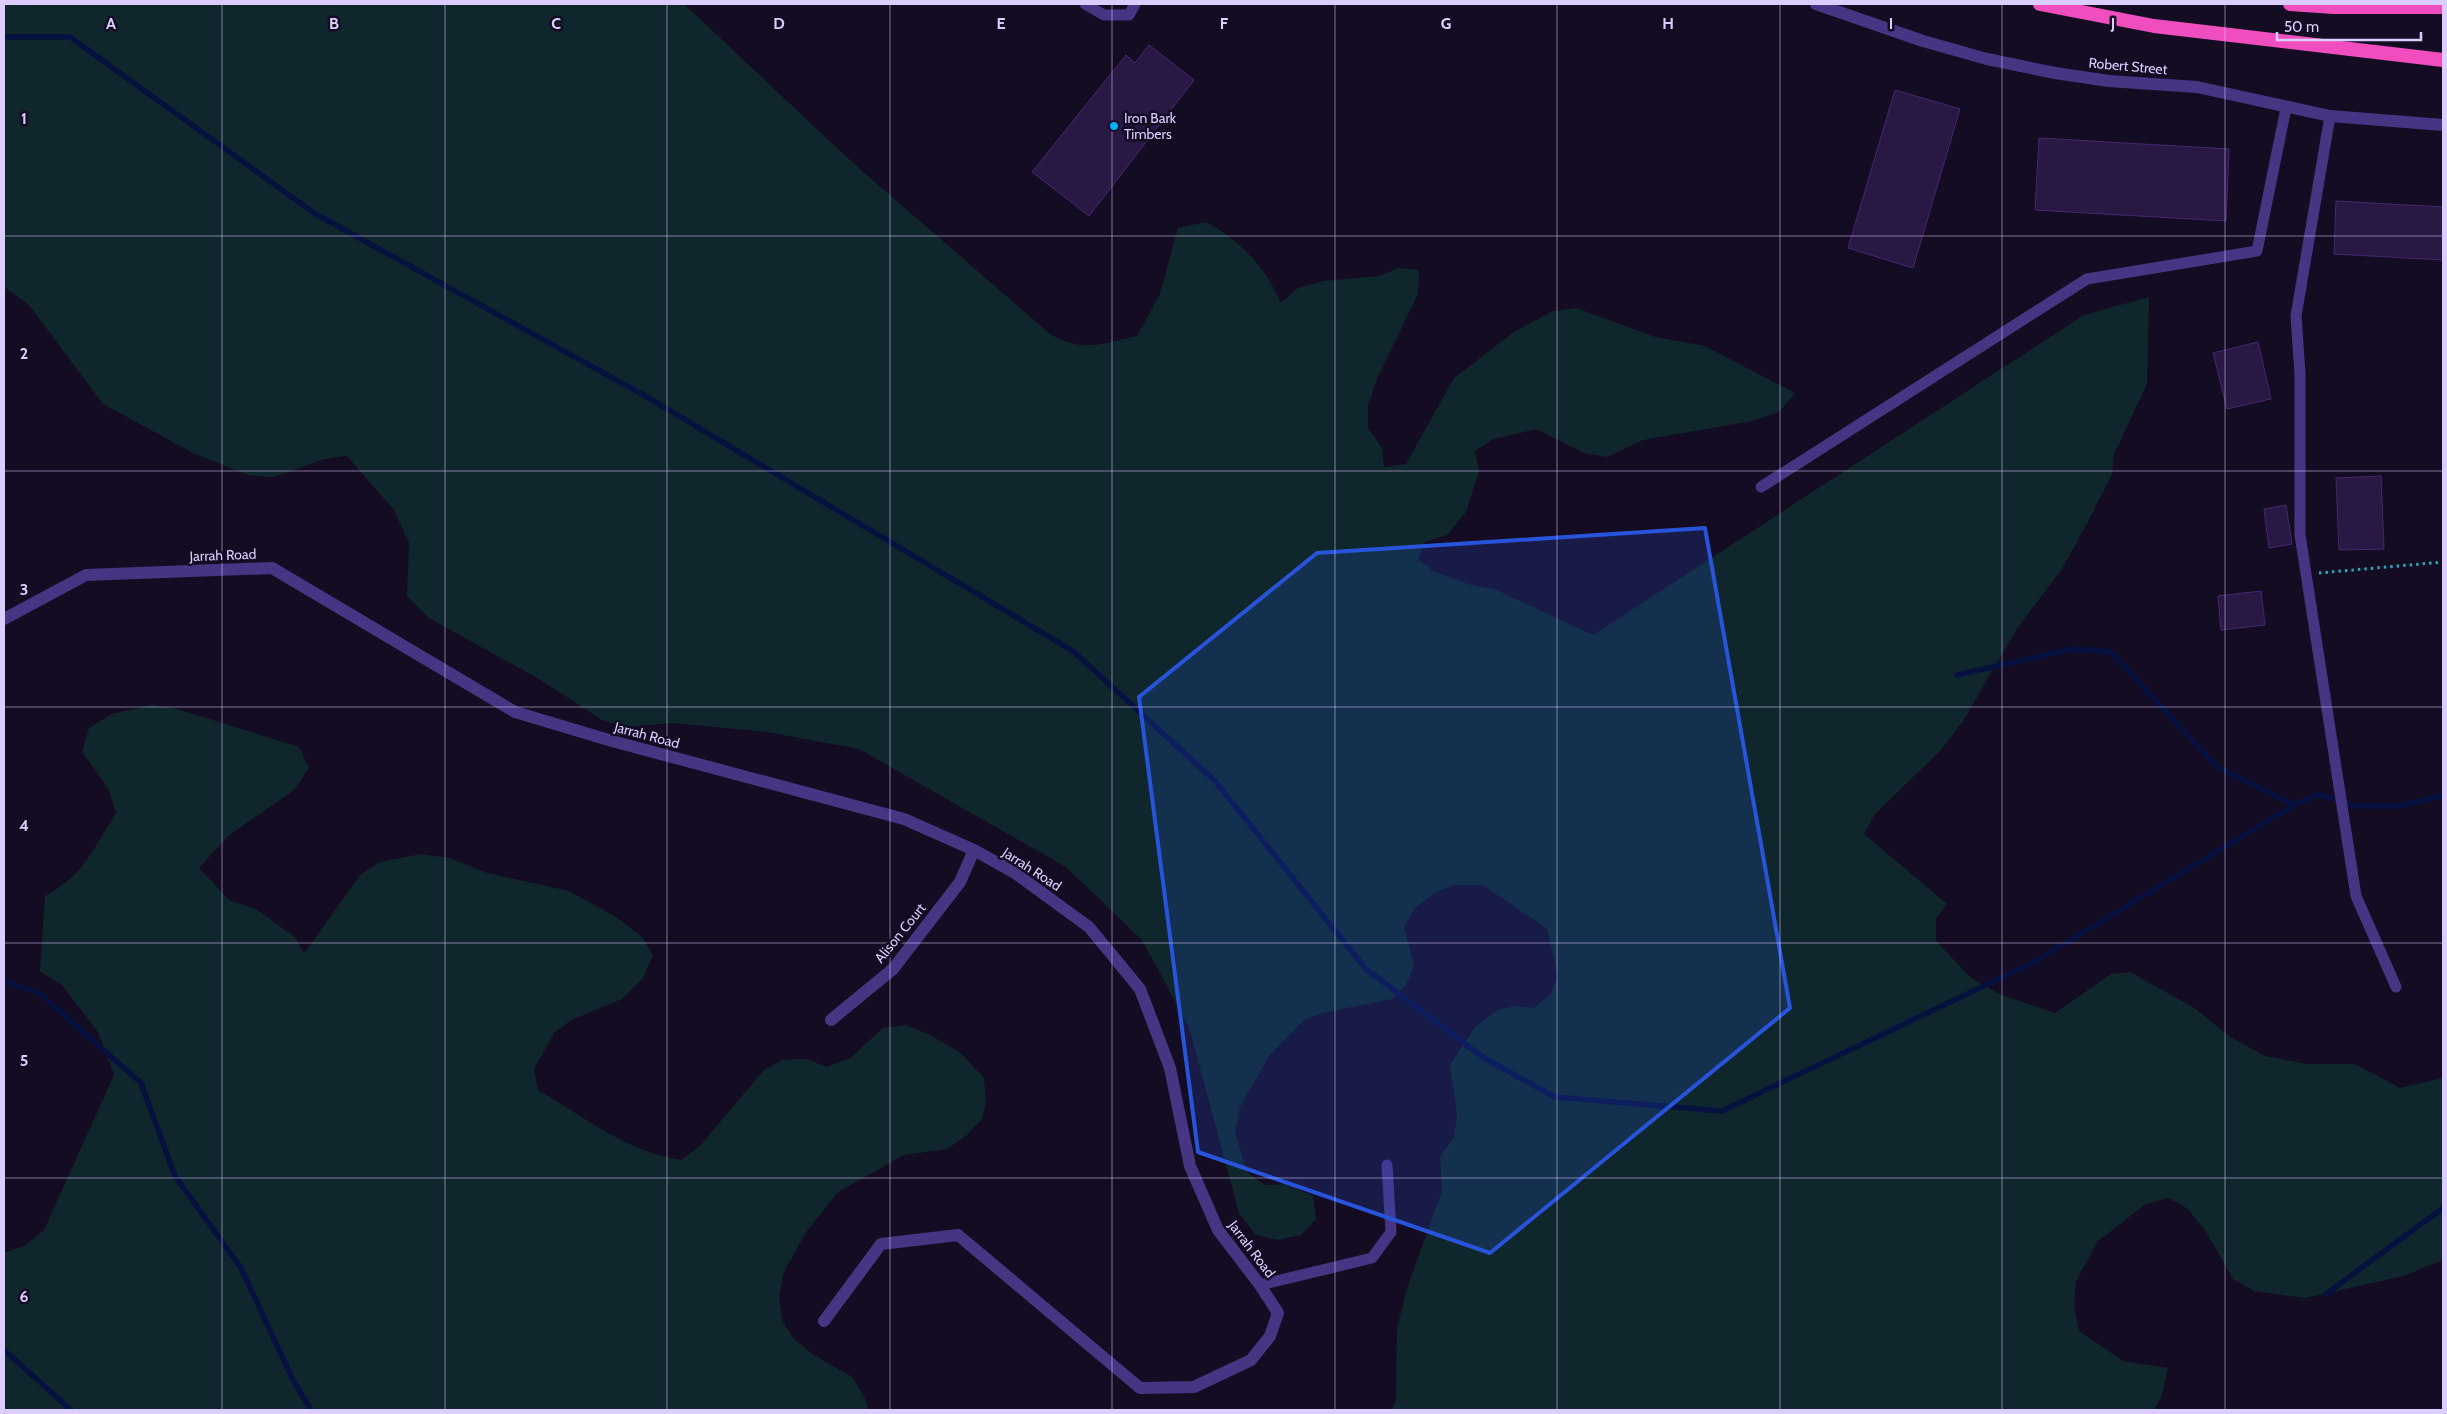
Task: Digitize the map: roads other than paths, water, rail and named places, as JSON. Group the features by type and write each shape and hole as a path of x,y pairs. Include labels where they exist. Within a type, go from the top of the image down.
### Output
{"highway":[{"path":"2040,4 2154,26 2443,60"},
{"path":"2290,4 2334,7 2443,7"}],"street":[{"name":"Robert Street","path":"1816,4 1923,41 1987,59 2055,73 2100,79 2197,87 2286,108 2330,116 2443,125"},
{"name":"Jarrah Road","path":"4,619 86,575 272,568 515,712 612,741 904,819 974,850 1015,873 1090,927 1140,990 1170,1068 1190,1166 1218,1230 1260,1285 1278,1313 1270,1336 1250,1360 1194,1387 1140,1388 958,1235 881,1244 824,1321"},
{"name":"Alison Court","path":"831,1020 893,969 960,882 974,850"}],"lane":[{"path":"1085,4 1104,15 1129,16 1135,4"},
{"path":"1761,486 2087,279 2257,251 2286,108"},
{"path":"2330,116 2296,316 2300,374 2300,535 2356,896 2396,987"},
{"path":"1260,1285 1372,1258 1391,1232 1387,1165"}],"waterway":[{"path":"4,37 70,37 314,213 647,397 1073,651 1215,781 1366,969 1484,1058 1555,1097 1722,1111 2034,962 2294,805 2318,794 2356,806 2400,806 2443,795"},
{"path":"1957,675 2073,649 2111,652 2217,767 2294,805"},
{"path":"4,981 39,993 141,1083 175,1176 241,1268 293,1380 311,1410"},
{"path":"2326,1294 2443,1208"},
{"path":"4,1350 71,1410"}],"place":[{"name":"Iron Bark Timbers","path":"1114,126"}]}
